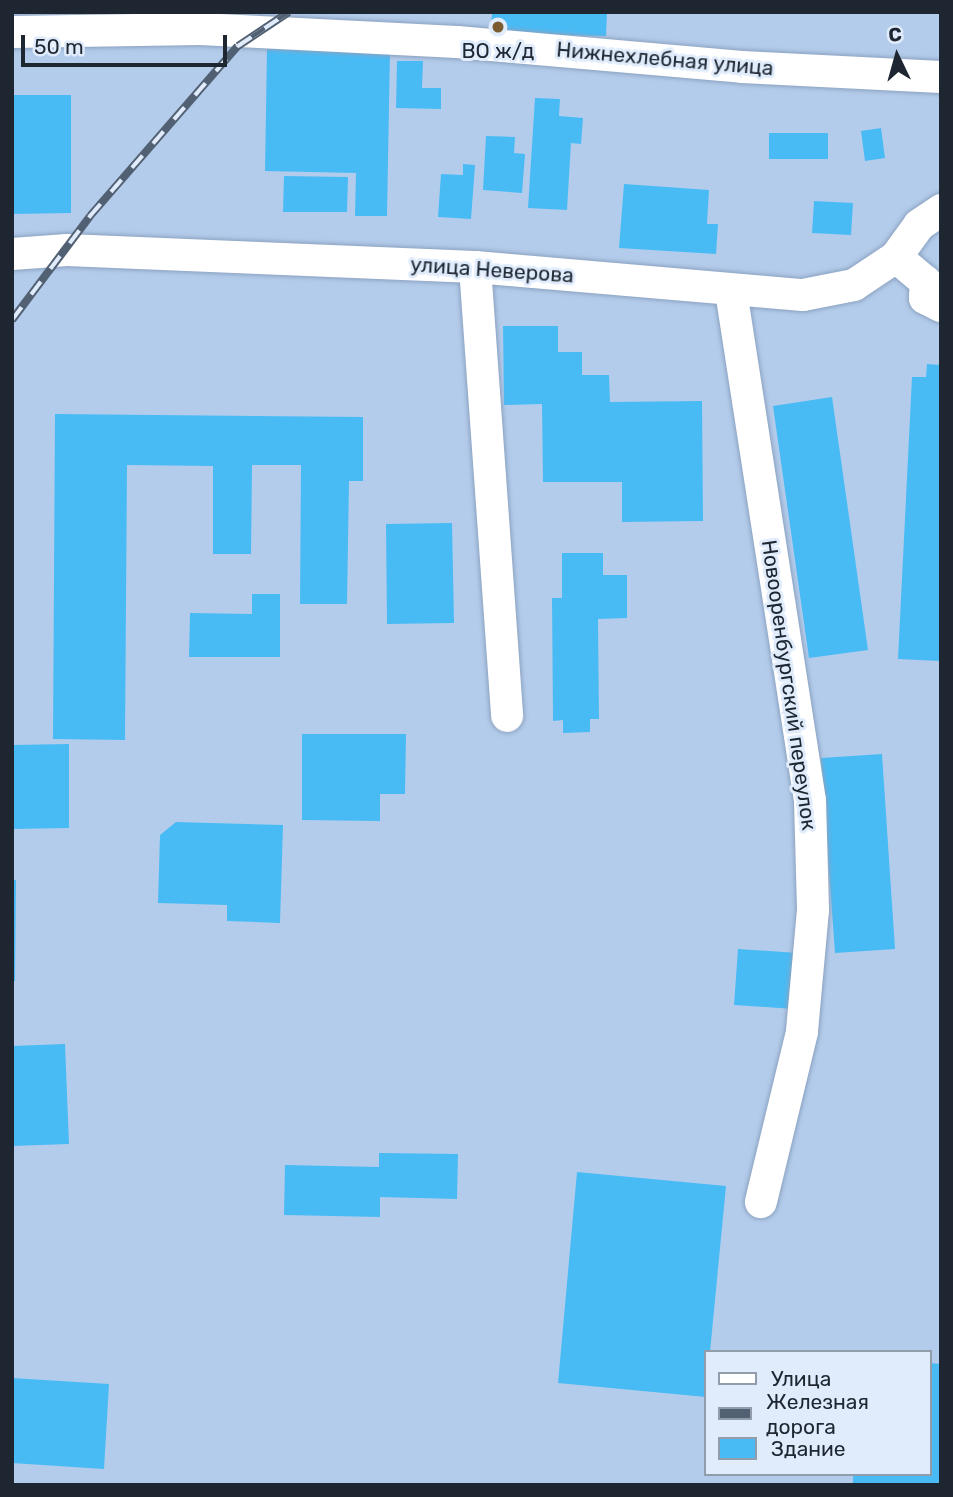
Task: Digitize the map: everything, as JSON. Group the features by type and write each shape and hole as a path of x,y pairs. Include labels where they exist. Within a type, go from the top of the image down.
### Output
{"street":[{"name":"Нижнехлебная улица","path":"12,32 200,29 457,42 742,66 941,77"},
{"name":"улица Неверова","path":"12,254 67,250 475,267 731,291 803,295 853,285 895,257 919,225 941,210"},
{"path":"895,257 926,282 925,298 941,306"},
{"path":"475,267 507,716"},
{"name":"Новооренбургский переулок","path":"731,291 810,814 813,910 802,1032 761,1202"}],"building":[{"path":"492,12 607,12 606,36 491,34"},
{"path":"267,49 390,52 387,216 355,216 356,173 265,171"},
{"path":"397,61 423,61 422,88 441,88 441,109 396,108"},
{"path":"12,95 71,95 71,213 12,214"},
{"path":"535,98 560,99 559,116 583,118 581,144 571,143 567,210 528,208"},
{"path":"881,128 885,158 865,161 861,131"},
{"path":"769,133 828,133 828,159 769,159"},
{"path":"486,136 515,137 514,153 525,154 522,193 483,190"},
{"path":"463,164 475,165 471,219 438,217 441,174 463,175"},
{"path":"284,176 348,177 347,212 283,212"},
{"path":"624,184 709,190 707,224 718,224 716,254 619,248"},
{"path":"814,201 853,203 851,235 812,233"},
{"path":"503,326 558,326 558,352 582,352 582,375 609,375 610,402 702,401 703,521 622,522 622,482 543,482 542,404 504,405"},
{"path":"927,364 941,365 941,661 898,659 912,377 926,377"},
{"path":"832,397 868,650 809,658 773,406"},
{"path":"55,414 363,417 363,481 349,481 347,604 300,604 301,465 252,465 251,554 213,554 213,466 127,465 125,740 53,739"},
{"path":"452,523 454,623 387,624 386,524"},
{"path":"562,553 603,553 603,575 627,575 627,618 598,619 599,719 590,719 590,732 563,733 563,720 553,721 552,598 562,598"},
{"path":"252,594 280,594 280,657 189,657 190,613 252,614"},
{"path":"302,734 406,734 405,794 380,794 380,821 302,820"},
{"path":"69,744 69,828 12,829 12,745"},
{"path":"882,754 895,949 835,953 821,758"},
{"path":"176,822 283,825 280,923 227,921 227,905 158,903 160,835"},
{"path":"12,880 16,880 15,981 12,981"},
{"path":"738,949 798,953 794,1009 734,1005"},
{"path":"65,1044 69,1144 12,1146 12,1046"},
{"path":"379,1153 458,1154 457,1199 380,1197 380,1217 284,1215 285,1165 379,1167"},
{"path":"577,1172 726,1186 710,1350 704,1350 704,1397 558,1383"},
{"path":"932,1363 941,1364 941,1485 853,1485 853,1476 932,1476"},
{"path":"12,1378 109,1384 104,1469 12,1463"}],"railway":[{"path":"12,320 90,216 238,46 289,12"}],"place":[{"name":"ВО ж/д","path":"498,27"}]}
